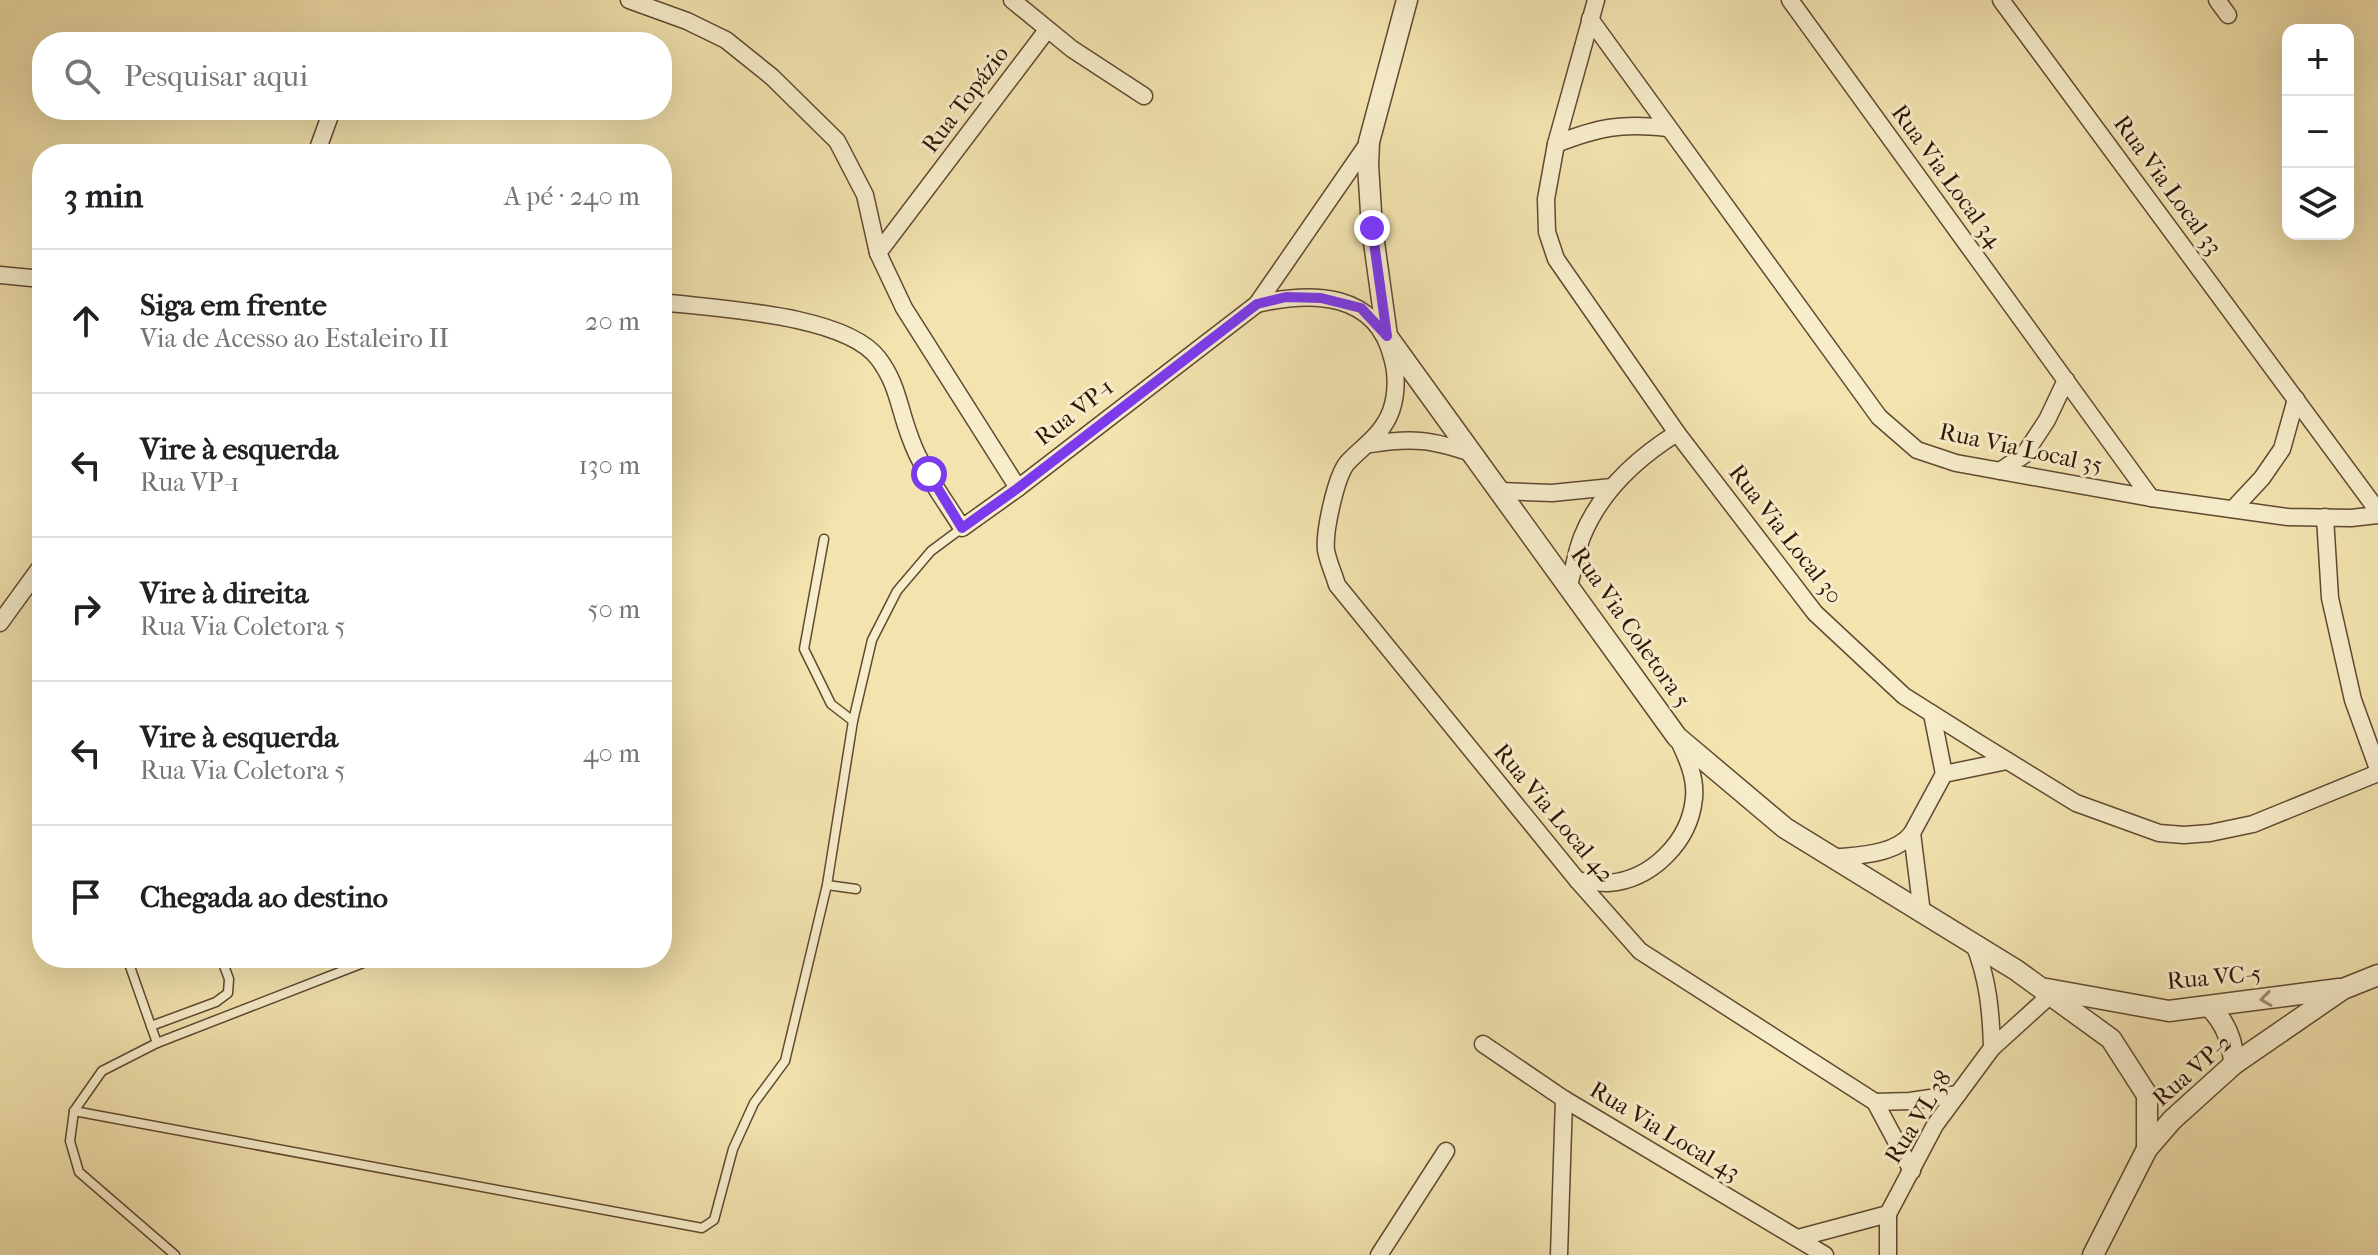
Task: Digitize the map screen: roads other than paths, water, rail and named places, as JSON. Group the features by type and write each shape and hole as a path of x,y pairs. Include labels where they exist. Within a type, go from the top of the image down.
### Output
{"street":[{"path":"629,0 687,21 726,40 772,77 837,141 865,195 878,253 904,308 1018,488"},
{"path":"1012,0 1047,30 1144,96"},
{"name":"Rua VP-1","path":"962,528 1257,304 1369,142 1407,0"},
{"name":"Rua Via Local 30","path":"1596,0 1556,144 1546,199 1547,232 1556,259 1677,433 1815,613 1904,696 1932,714 2076,803 2159,833 2210,833 2253,824 2378,771"},
{"name":"Rua Via Local 34","path":"1790,0 2151,498"},
{"name":"Rua Via Local 33","path":"2001,0 2378,513"},
{"path":"2217,0 2228,15"},
{"name":"Rua Via Local 35","path":"1590,19 1879,417 1917,450 1956,463 2000,471 2151,498 2288,517 2378,513"},
{"name":"Rua Topázio","path":"878,253 1047,30"},
{"path":"320,144 328,120"},
{"path":"1556,144 1591,130 1631,124 1667,128"},
{"name":"Rua Via Coletora 5","path":"1369,142 1372,228 1387,336"},
{"path":"0,275 32,278"},
{"name":"Rua Via Coletora 5","path":"1257,304 1286,297 1321,298 1361,308 1387,336 1474,454 1677,737 1785,828 1888,892"},
{"path":"672,303 807,322 846,333 864,346 877,357 899,395 910,439 962,528"},
{"path":"1371,444 1391,411 1397,373 1387,336"},
{"path":"2000,471 2024,455 2047,420 2066,380"},
{"path":"2233,509 2262,478 2282,449 2296,399"},
{"path":"1569,585 1582,536 1612,487 1649,451 1677,433"},
{"path":"1371,444 1401,439 1438,441 1474,454"},
{"name":"Rua Via Local 42","path":"1371,444 1346,464 1329,511 1326,549 1337,585 1578,881 1640,951 1875,1102 1912,1171"},
{"path":"1501,491 1552,493 1612,487"},
{"path":"2325,517 2330,598 2353,700 2378,771"},
{"path":"0,623 32,579"},
{"path":"1833,858 1877,852 1907,840 1912,833 1944,774 1932,714"},
{"path":"1578,881 1610,883 1641,874 1667,856 1685,829 1694,798 1691,766 1677,737"},
{"path":"1944,774 2007,761"},
{"path":"1912,833 1922,913"},
{"name":"Rua VC-5","path":"1888,892 2050,991 2111,1039 2147,1095"},
{"path":"1974,944 1982,963 1991,1004 1992,1048"},
{"name":"Rua VP-2","path":"2093,1255 2147,1149 2189,1104 2234,1064 2343,989 2378,975"},
{"name":"Rua VC-5","path":"2050,991 2169,1011 2343,989"},
{"name":"Rua VL 38","path":"1888,1214 1935,1125 1992,1048 2050,991"},
{"path":"2111,1039 2105,1020 2107,1013 2125,1002"},
{"path":"2210,1007 2227,1030 2234,1064"},
{"name":"Rua Via Local 43","path":"1483,1044 1564,1099 1825,1255"},
{"path":"1875,1102 1958,1094"},
{"path":"2147,1095 2167,1107 2189,1104"},
{"path":"2147,1095 2147,1149"},
{"path":"1559,1255 1564,1099"},
{"path":"1379,1255 1446,1151"},
{"path":"1798,1238 1888,1214 1888,1255"}],"lane":[{"name":"Rua VP-1","path":"74,1111 702,1228 714,1220 733,1149 754,1103 785,1061 827,885 853,721 872,640 897,591 931,551 962,528"},
{"path":"824,539 804,649 831,704 853,721"},
{"path":"827,885 856,889"},
{"path":"131,968 157,1043"},
{"path":"151,1026 216,1002 228,993 229,979 225,968"},
{"path":"175,1255 79,1172 70,1141 74,1111 102,1071 157,1043 350,968"}]}
